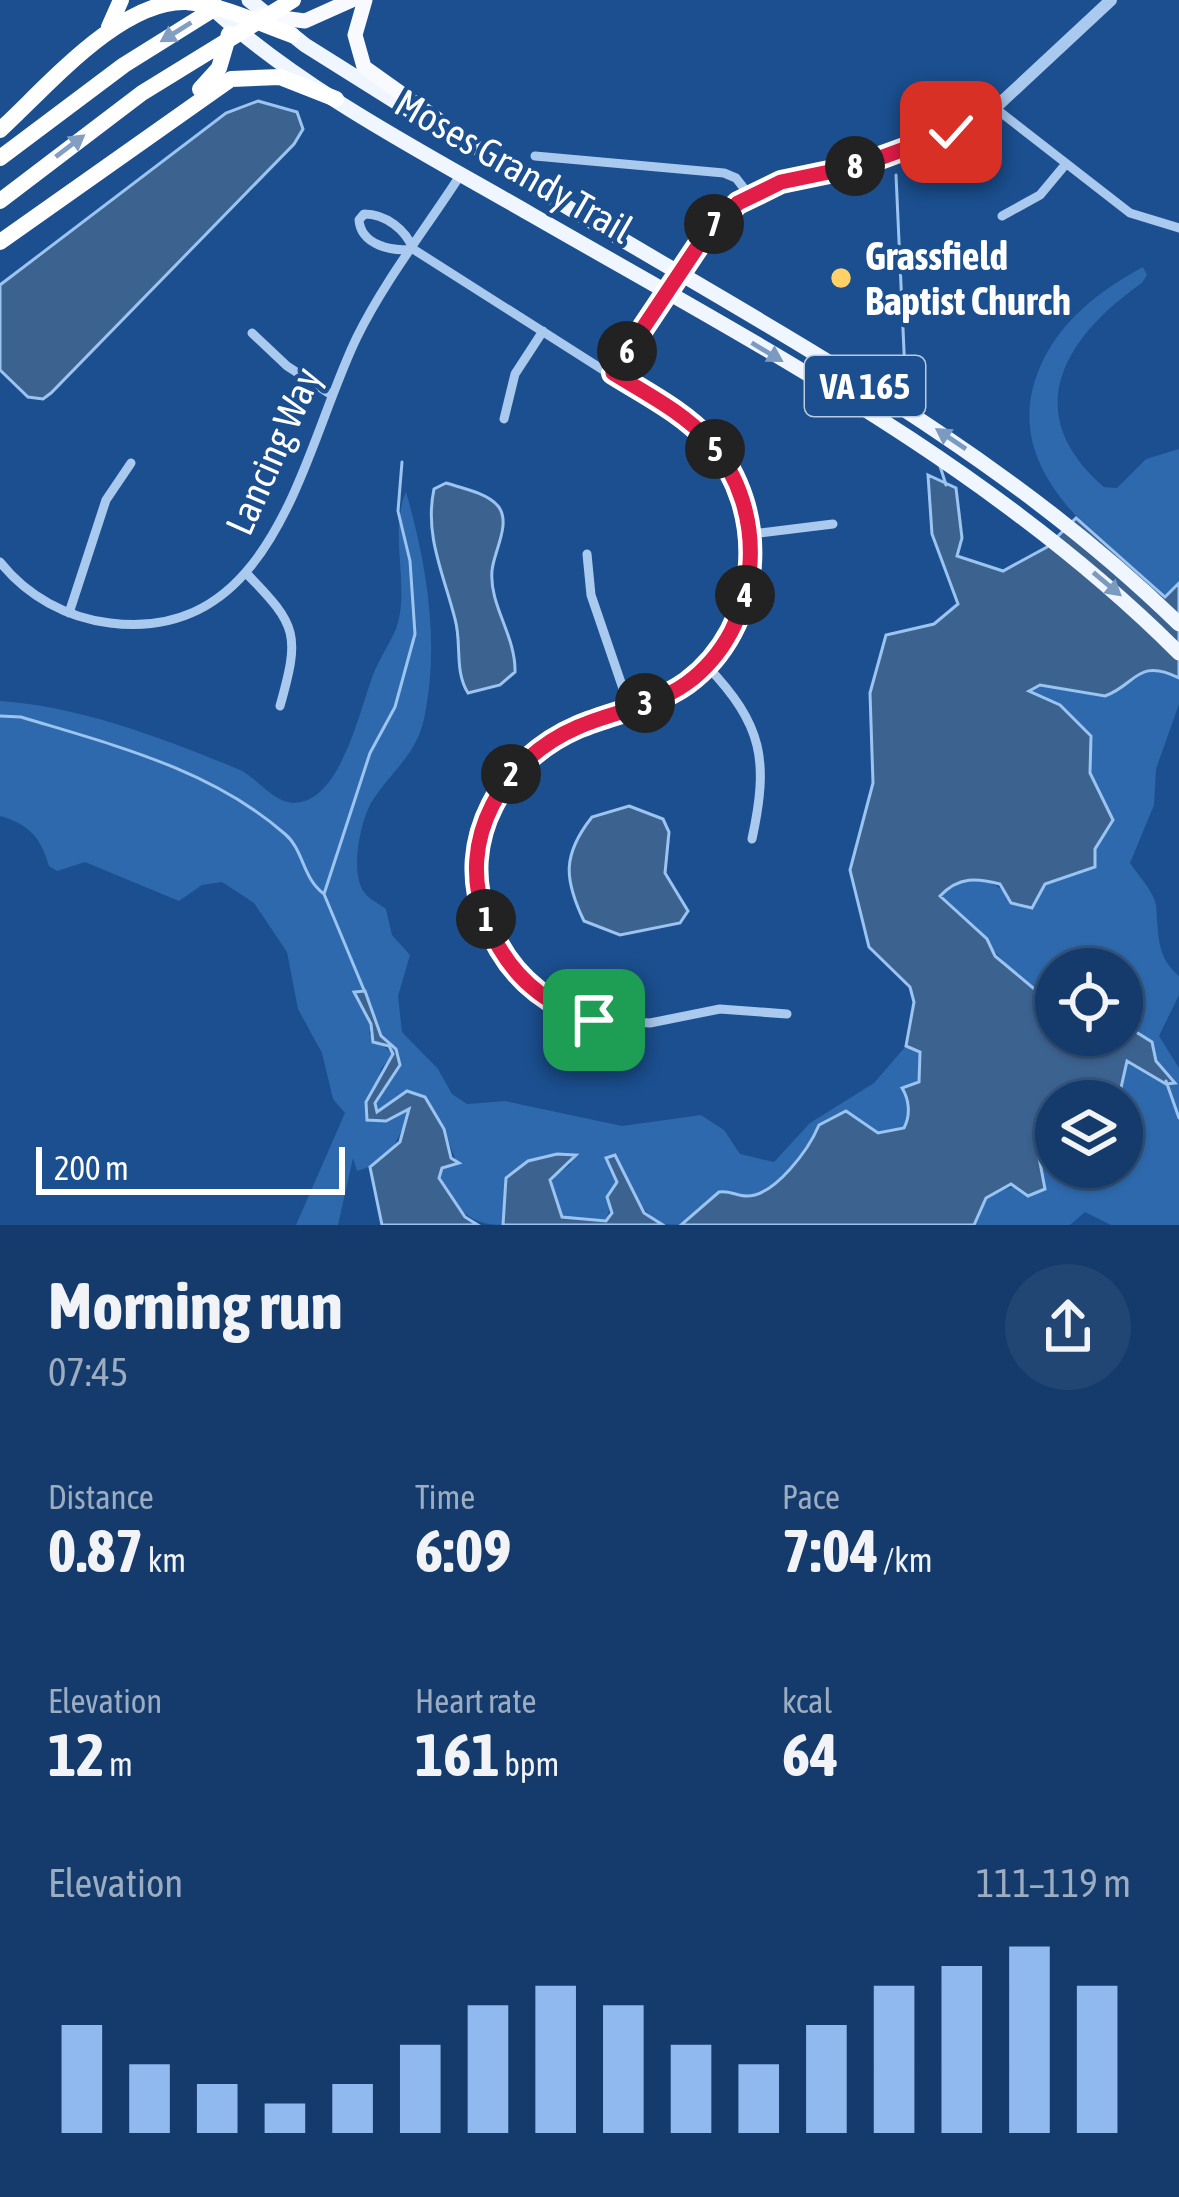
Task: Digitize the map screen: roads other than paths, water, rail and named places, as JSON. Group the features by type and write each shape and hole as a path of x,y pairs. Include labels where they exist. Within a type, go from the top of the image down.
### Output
{"highway":[{"path":"98,42 121,0"},
{"path":"0,201 142,93 292,0"},
{"path":"0,130 98,42 147,7 167,2 230,8 274,21 305,21 352,0"},
{"path":"364,0 355,35 364,67 520,178"},
{"path":"230,8 292,35"},
{"path":"0,158 124,65 230,8"},
{"path":"154,129 219,68 230,8"},
{"path":"0,242 219,85 250,74 280,77 336,99"}],"main road":[{"name":"Moses Grandy Trail","path":"230,8 336,99 943,457 1107,584 1179,652"},
{"name":"Moses Grandy Trail","path":"274,21 677,276 929,424 1046,507 1179,624"}],"street":[{"path":"613,373 716,221 750,196 781,182 901,152 995,108 1112,0"},
{"path":"995,108 1130,213 1179,228"},
{"path":"535,156 724,173 750,196"},
{"path":"1002,216 1040,195 1065,165"},
{"name":"Lancing Way","path":"0,562 32,592 68,613 121,625 173,619 208,604 247,574 276,533 360,330 461,174"},
{"path":"413,250 407,234 377,215 364,214 359,220 363,234 389,251 413,250 613,373 710,442 733,476 751,534 740,614 707,666 678,689 539,748 494,800 479,841 476,873 495,943 511,968 545,999 594,1020 650,1023 720,1009 787,1014"},
{"path":"504,419 515,374 543,331"},
{"path":"252,333 287,366 330,394"},
{"path":"68,613 106,500 131,463"},
{"path":"751,534 833,524"},
{"path":"587,554 591,595 630,709"},
{"path":"247,574 292,627 295,653 280,706"},
{"path":"707,666 739,701 758,741 763,778 752,839"}],"waterway":[{"path":"896,175 905,373 918,408"},
{"path":"364,990 324,894 370,753 395,707 415,634 410,561 398,511 402,462"},
{"path":"940,466 946,485"},
{"path":"0,716 21,717 125,749 225,792 285,834 324,894"},
{"path":"1166,1081 1179,1118"}],"place":[{"name":"Grassfield Baptist Church","path":"841,278"}]}
